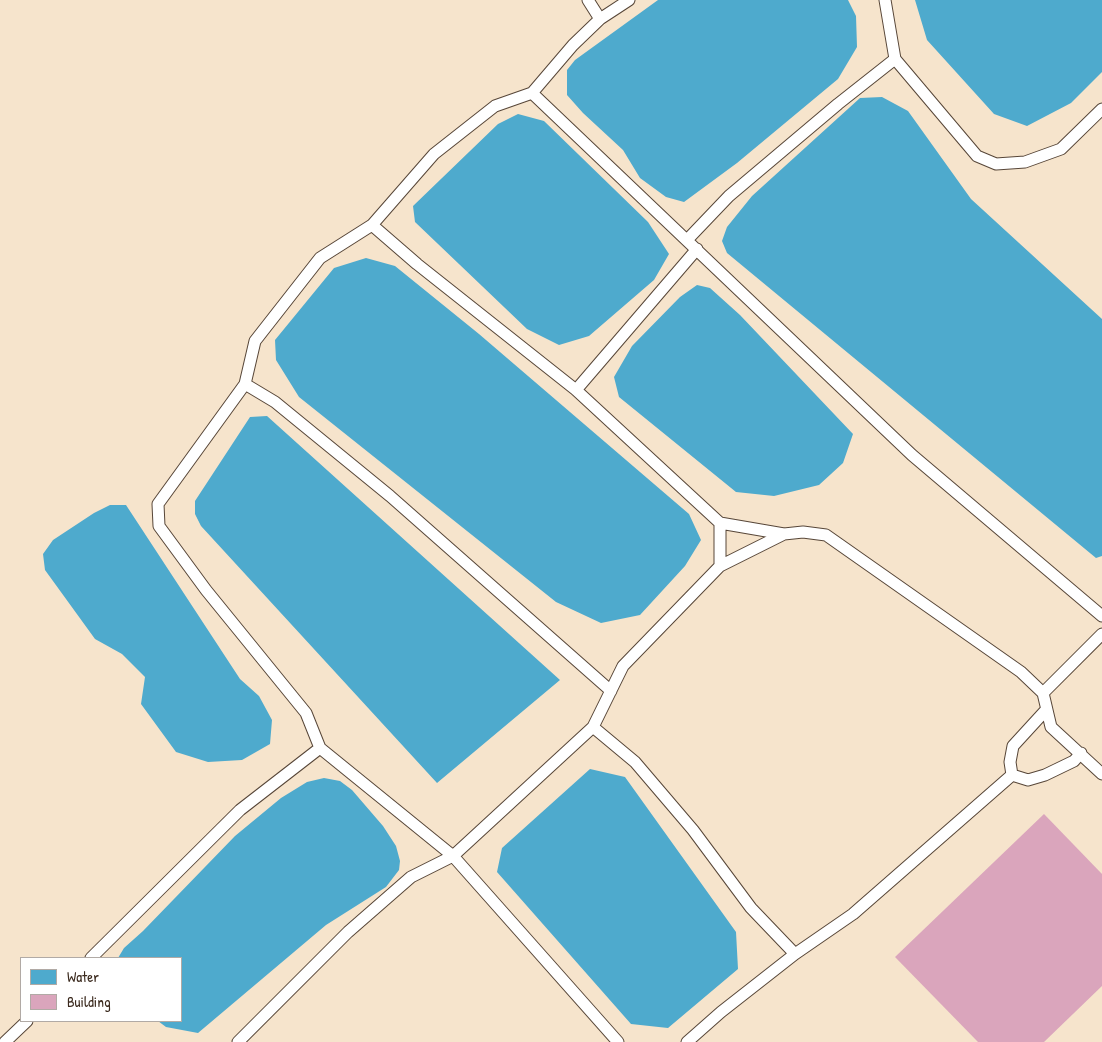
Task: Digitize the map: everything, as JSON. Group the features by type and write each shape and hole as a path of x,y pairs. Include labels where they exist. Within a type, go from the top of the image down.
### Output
{"lane":[{"path":"588,0 600,19"},
{"path":"618,1042 453,856 320,748 306,713 206,590 159,526 158,504 244,384 255,341 320,258 372,224 434,154 494,106 532,93 573,44 600,19 630,0"},
{"path":"885,0 895,59 977,156 996,164 1025,162 1061,148 1102,109"},
{"path":"687,240 729,196 838,104 895,59"},
{"path":"532,93 912,455 1102,616"},
{"path":"372,224 417,264 576,390 720,523 784,534 803,532 826,535 1021,672 1043,694 1051,727 1102,774"},
{"path":"576,390 697,249"},
{"path":"244,384 275,402 390,496 611,691"},
{"path":"720,523 720,566"},
{"path":"238,1042 348,932 411,877 453,856 593,727 623,666 720,566 784,534"},
{"path":"1043,694 1102,634"},
{"path":"1012,775 1010,762 1013,746 1046,710"},
{"path":"593,727 635,762 693,830 751,908 795,954"},
{"path":"92,957 240,810 320,748"},
{"path":"1012,775 1028,780 1045,775 1074,761 1081,754"},
{"path":"687,1042 721,1012 795,954 854,914 1012,775"},
{"path":"5,1042 26,1022"}],"water":[{"path":"658,0 848,0 856,16 857,47 838,79 737,163 684,202 666,197 640,178 623,150 583,113 567,95 567,70 575,60"},
{"path":"915,0 1102,0 1102,72 1071,103 1027,126 994,114 927,40"},
{"path":"882,97 908,111 971,199 1102,319 1102,556 1096,558 727,253 722,241 727,227 752,196 860,98"},
{"path":"518,114 544,121 648,222 669,254 654,280 589,336 559,345 527,329 415,222 413,206 498,124"},
{"path":"366,258 395,266 479,334 689,514 701,540 685,566 640,615 601,623 556,602 299,397 276,360 275,340 334,268"},
{"path":"697,285 710,288 740,315 853,434 843,463 819,485 774,496 736,492 619,397 614,377 632,346 680,297"},
{"path":"267,416 560,680 437,783 201,526 195,514 195,501 250,417"},
{"path":"110,505 126,505 240,679 259,696 272,720 270,744 242,760 208,762 176,752 141,704 145,677 122,654 95,639 45,570 43,554 53,540 94,513"},
{"path":"590,769 625,777 736,932 738,969 668,1028 631,1024 497,872 502,848"},
{"path":"324,778 340,781 352,790 383,826 396,846 400,861 399,870 386,887 326,925 198,1033 166,1027 159,1022 182,1022 182,957 119,957 124,948 143,931 235,836 281,798 307,782"}],"building":[{"path":"1044,814 1102,874 1102,986 1044,1042 978,1042 895,957"}]}
